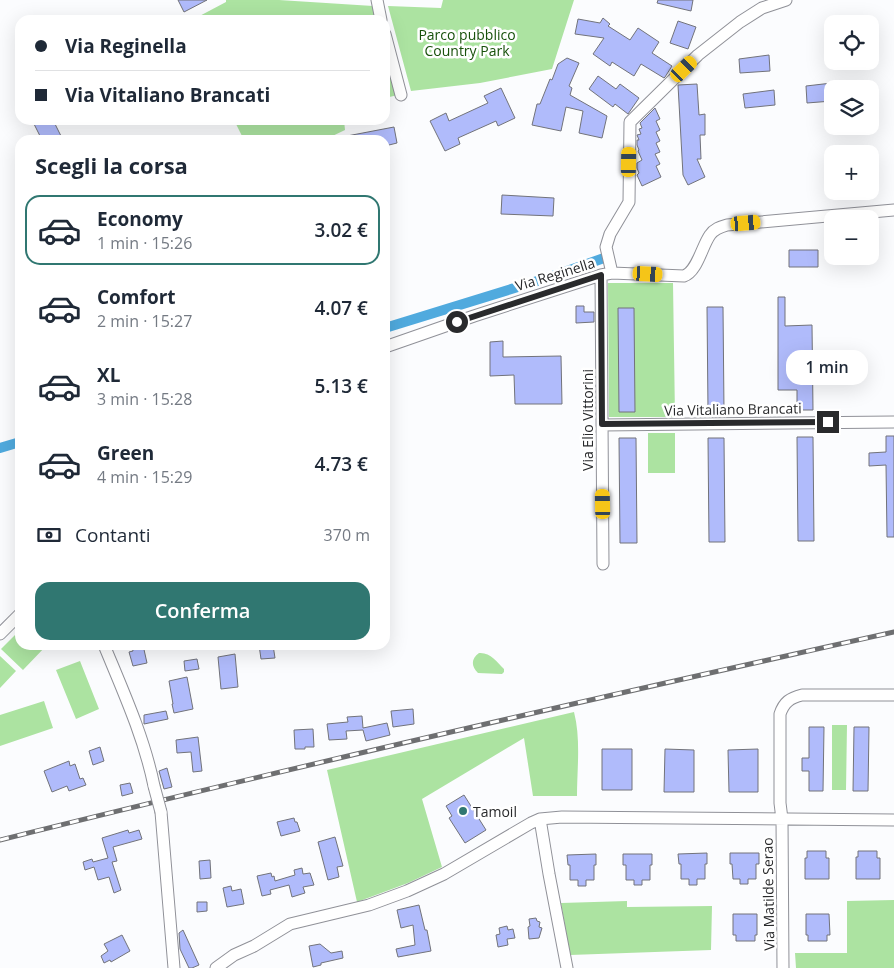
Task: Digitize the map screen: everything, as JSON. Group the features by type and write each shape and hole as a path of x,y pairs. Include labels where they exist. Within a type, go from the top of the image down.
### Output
{"street":[{"path":"377,0 380,15"},
{"name":"Via Elio Vittorini","path":"603,564 602,424 608,271 606,247 610,234 629,202 630,122 698,55 740,22 762,8 786,0"},
{"path":"390,53 401,95"},
{"name":"Via Reginella","path":"390,345 608,271 688,275 710,235 717,228 727,225 894,210"},
{"name":"Via Vitaliano Brancati","path":"602,424 894,422"},
{"path":"0,634 15,619"},
{"path":"106,650 139,732 150,766 161,812 174,968"},
{"name":"Via Matilde Serao","path":"784,968 780,714 786,702 793,697 802,695 894,696"},
{"path":"216,968 290,924 369,905 426,883 449,872 540,819 562,817 894,820"},
{"path":"540,819 567,968"}],"green space":[{"path":"226,0 279,0 373,6 376,15 201,15 226,2"},
{"name":"Parco pubblico Country Park","path":"443,0 574,0 552,69 480,83 411,91 388,6 441,8"},
{"path":"390,67 398,95 390,97"},
{"path":"236,125 344,125 345,130 334,135 242,135"},
{"path":"608,283 673,283 675,417 609,417"},
{"path":"648,433 675,433 675,473 648,473"},
{"path":"15,635 15,650 42,650 23,670 1,649"},
{"path":"479,653 487,654 493,658 504,669 504,672 502,674 478,673 473,663 474,658"},
{"path":"0,656 16,671 0,688"},
{"path":"80,661 99,709 76,719 56,670"},
{"path":"44,701 53,728 0,746 0,715"},
{"path":"574,712 578,743 577,796 533,796 524,738 422,799 442,867 408,883 357,902 327,770"},
{"path":"832,725 847,725 846,790 832,790"},
{"path":"894,900 894,968 796,968 795,953 847,953 847,901"},
{"path":"627,901 627,907 712,906 711,950 570,955 561,903"}],"building":[{"path":"178,0 207,0 184,12"},
{"path":"658,0 693,0 691,11 657,3"},
{"path":"603,18 610,24 608,26 630,40 638,28 659,42 652,53 672,66 665,77 641,64 634,76 612,62 610,66 593,54 604,38 575,34 578,19 600,23"},
{"path":"678,21 696,27 688,49 670,43"},
{"path":"769,55 770,71 740,73 739,59"},
{"path":"567,58 579,63 569,86 572,88 570,95 607,116 602,138 579,133 583,111 566,107 561,131 532,125 537,104 540,104 550,79 552,80 558,64"},
{"path":"598,76 616,89 620,84 639,98 628,114 615,104 613,107 589,89"},
{"path":"697,84 699,115 705,114 705,135 700,135 701,159 697,159 705,177 688,185 683,175 678,85"},
{"path":"824,84 824,102 807,103 806,86"},
{"path":"501,88 515,118 498,126 496,121 458,138 460,144 445,151 430,121 446,113 449,121 488,103 484,96"},
{"path":"774,90 775,105 745,108 743,94"},
{"path":"655,108 660,119 656,121 660,130 656,132 660,141 656,143 660,152 655,154 660,164 656,166 661,177 642,186 637,175 639,173 637,163 642,160 638,151 637,140 639,140 637,135 641,134 639,129 642,128 640,123"},
{"path":"34,125 56,125 60,135 40,135"},
{"path":"394,127 397,143 390,145 390,135 352,135"},
{"path":"502,195 554,198 553,216 501,214"},
{"path":"789,250 818,250 818,267 789,267"},
{"path":"778,297 785,297 785,326 812,325 813,410 797,410 797,390 778,390"},
{"path":"576,306 584,306 584,312 594,312 594,322 576,323"},
{"path":"707,307 723,307 724,411 708,411"},
{"path":"618,308 634,308 635,412 619,412"},
{"path":"503,341 503,357 561,356 562,404 515,404 514,375 490,376 490,342"},
{"path":"886,436 894,436 894,537 887,537 886,465 869,466 869,453 886,452"},
{"path":"797,437 813,437 814,541 798,541"},
{"path":"619,438 636,438 637,543 620,543"},
{"path":"708,438 724,438 725,542 709,542"},
{"path":"144,650 147,663 133,666 129,652"},
{"path":"260,650 274,650 275,658 261,659"},
{"path":"235,654 238,687 221,689 218,657"},
{"path":"197,659 199,669 185,671 184,661"},
{"path":"187,677 193,709 174,713 169,681"},
{"path":"413,709 414,724 393,727 391,711"},
{"path":"166,711 168,719 144,724 144,715"},
{"path":"362,716 363,728 387,723 390,735 366,741 363,730 346,731 347,739 329,740 327,724 348,722 347,717"},
{"path":"809,727 824,727 823,791 809,791 809,771 802,771 802,758 809,758"},
{"path":"854,727 869,727 868,791 853,791"},
{"path":"313,729 314,747 295,749 294,730"},
{"path":"198,737 202,771 193,772 191,752 177,753 176,740"},
{"path":"100,747 104,761 93,765 89,751"},
{"path":"602,749 632,749 632,790 602,790"},
{"path":"665,749 694,750 694,792 664,792"},
{"path":"758,749 758,792 729,792 728,750"},
{"path":"69,761 70,766 75,764 80,779 83,778 86,785 69,791 67,786 52,792 44,771"},
{"path":"167,768 172,787 164,789 159,771"},
{"path":"130,783 133,793 122,796 120,785"},
{"path":"464,795 486,830 465,843 449,818 452,816 446,806"},
{"path":"294,818 300,831 281,836 277,822"},
{"path":"128,830 129,833 139,830 142,839 113,847 117,861 112,862 121,890 114,893 109,877 98,880 94,867 85,870 83,862 92,859 93,862 108,858 102,838"},
{"path":"335,837 343,866 337,867 339,877 328,880 318,842"},
{"path":"807,851 826,851 826,858 829,858 829,879 805,879"},
{"path":"858,851 877,851 877,858 880,858 880,879 856,879 856,857 858,857"},
{"path":"707,853 705,879 697,879 697,885 689,885 689,879 681,879 681,864 679,864 678,854"},
{"path":"730,853 759,853 759,864 756,864 756,879 748,879 748,884 740,884 740,879 733,879"},
{"path":"596,854 594,880 586,880 586,886 578,886 578,880 570,880 570,865 568,865 567,855"},
{"path":"623,854 652,854 650,880 642,880 642,885 634,885 634,880 626,880 626,865 623,865"},
{"path":"210,860 211,878 200,879 199,861"},
{"path":"302,868 303,874 310,873 314,885 303,887 305,893 292,897 289,885 270,890 271,894 262,896 257,876 271,873 275,881 295,875 294,870"},
{"path":"231,886 232,891 241,889 244,904 227,907 223,888"},
{"path":"197,902 207,902 207,911 197,912"},
{"path":"419,905 431,951 398,957 396,949 415,945 413,925 401,928 397,910"},
{"path":"733,914 757,914 757,935 755,935 755,941 736,941 736,935 733,935"},
{"path":"806,914 829,914 830,935 827,935 827,941 808,941 808,935 806,935"},
{"path":"536,918 540,922 539,927 542,928 539,938 529,939 529,919"},
{"path":"507,926 508,930 513,929 515,938 507,939 508,945 498,947 496,935 500,934 499,928"},
{"path":"183,930 199,965 192,968 189,968 180,949 179,933"},
{"path":"122,935 130,951 111,962 110,960 104,963 101,956 108,951 104,944"},
{"path":"320,944 331,953 342,951 343,958 321,963 321,965 313,967 309,946"}],"waterway":[{"path":"390,326 547,278 604,258"},
{"path":"0,448 15,444"}],"railway":[{"path":"0,840 446,733 894,632"}],"place":[{"name":"Tamoil","path":"463,811"}],"route":[{"path":"457,322 601,275 602,424 828,422"}]}
